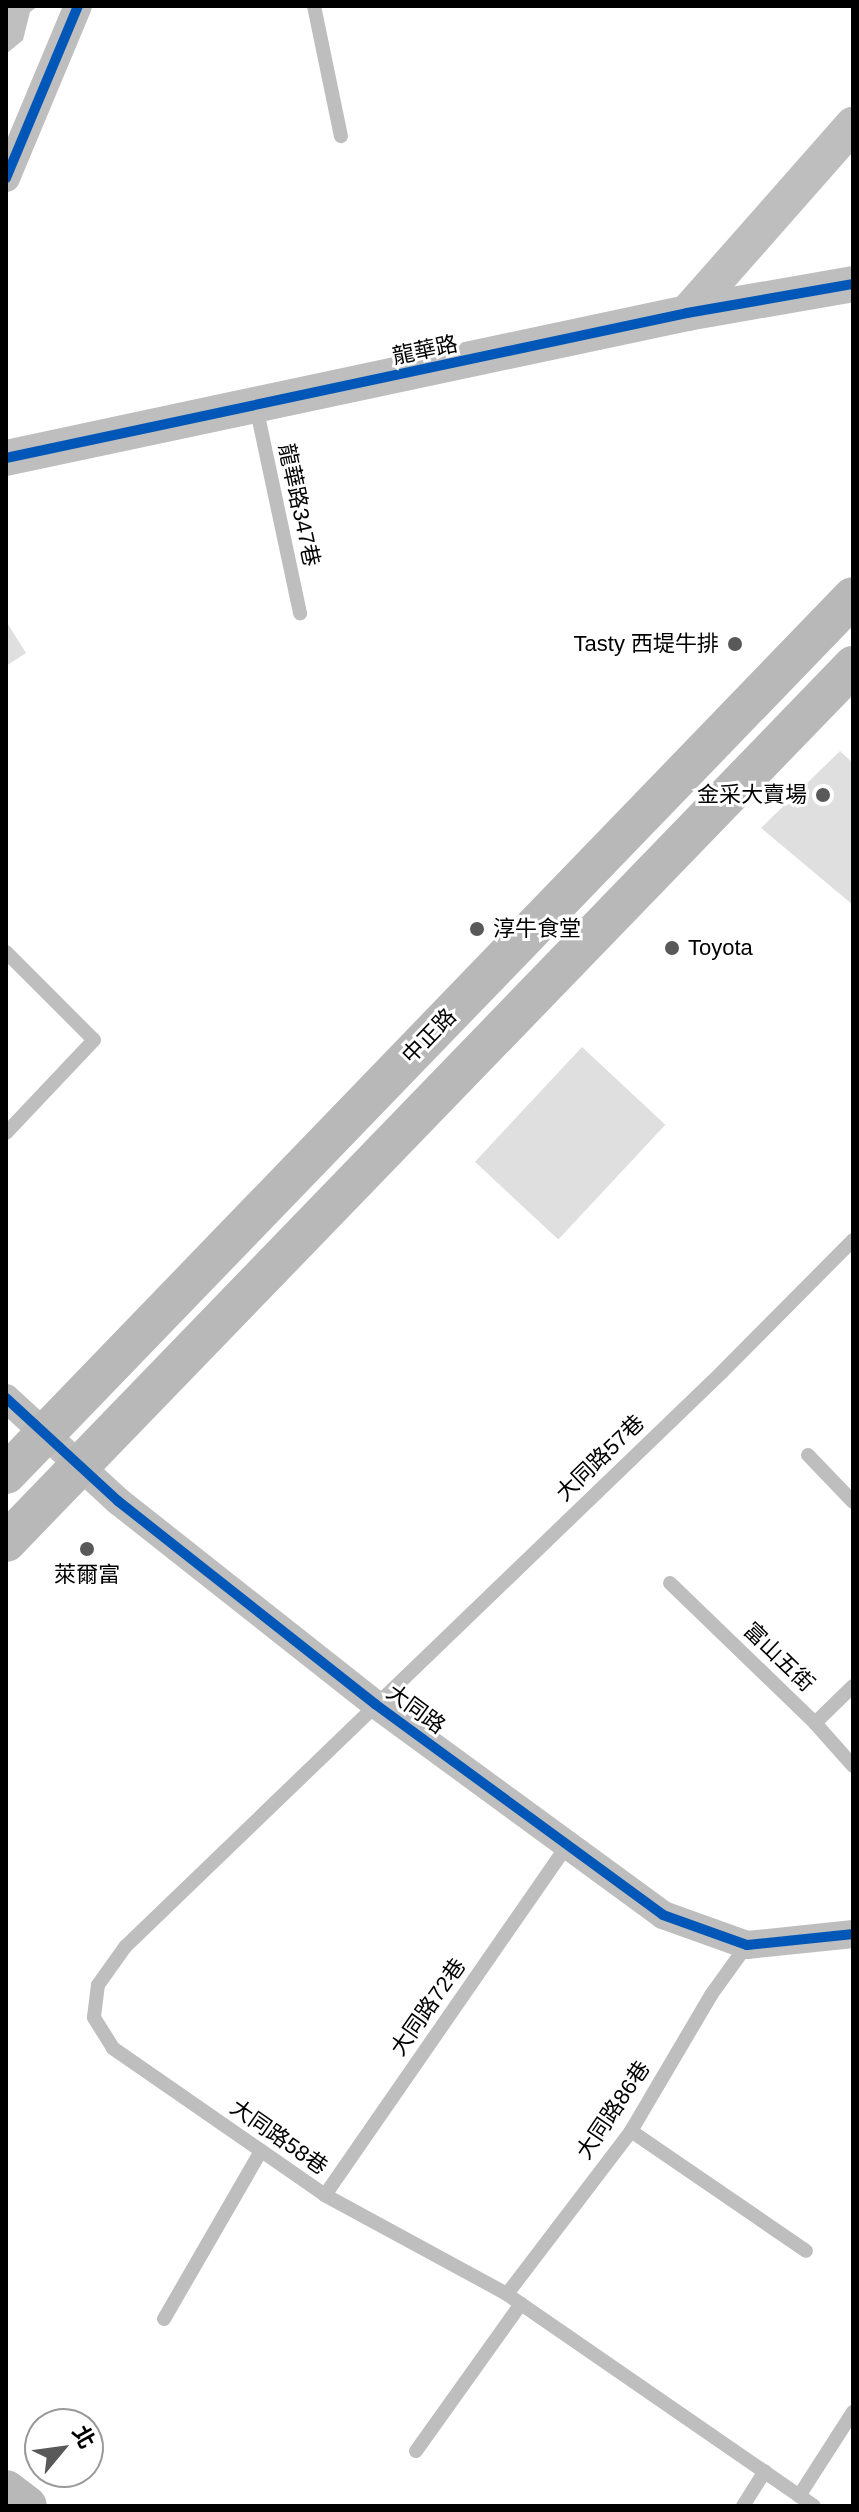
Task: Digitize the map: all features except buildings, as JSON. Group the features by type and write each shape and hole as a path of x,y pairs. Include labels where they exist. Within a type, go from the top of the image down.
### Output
{"main road":[{"name":"中正路","path":"6,1474 853,597"},
{"path":"6,1542 853,666"},
{"path":"6,2490 27,2506"}],"street":[{"path":"6,178 78,6"},
{"path":"687,313 853,125"},
{"name":"龍華路","path":"6,458 687,313 853,284"},
{"name":"大同路","path":"6,1398 118,1501 375,1704 663,1915 747,1945 853,1934"}],"lane":[{"path":"314,6 341,136"},
{"name":"龍華路347巷","path":"256,406 300,613"},
{"path":"6,952 94,1040 6,1133"},
{"name":"大同路57巷","path":"375,1704 722,1372 853,1240"},
{"path":"808,1455 853,1502"},
{"name":"富山五街","path":"670,1583 815,1723 853,1766"},
{"path":"815,1723 853,1686"},
{"name":"大同路58巷","path":"375,1704 125,1947 98,1985 94,2017 113,2048 325,2195 507,2294 814,2506"},
{"name":"大同路72巷","path":"325,2195 568,1844"},
{"name":"大同路86巷","path":"507,2294 631,2131 711,1995 747,1945"},
{"path":"631,2131 806,2251"},
{"path":"164,2319 261,2151"},
{"path":"416,2451 521,2304"},
{"path":"799,2496 853,2412"},
{"path":"743,2506 765,2471"}],"shaded area":[{"path":"6,6 38,6 30,12 23,40 6,54"}],"cycle path":[{"path":"6,178 78,6"},
{"path":"6,458 687,313 853,284"},
{"path":"6,1398 118,1501 375,1704 663,1915 747,1945 853,1934"}],"place":[{"name":"Tasty 西堤牛排","path":"735,644"},
{"name":"金采大賣場","path":"823,795"},
{"name":"淳牛食堂","path":"477,929"},
{"name":"Toyota","path":"672,948"},
{"name":"萊爾富","path":"87,1549"}]}
